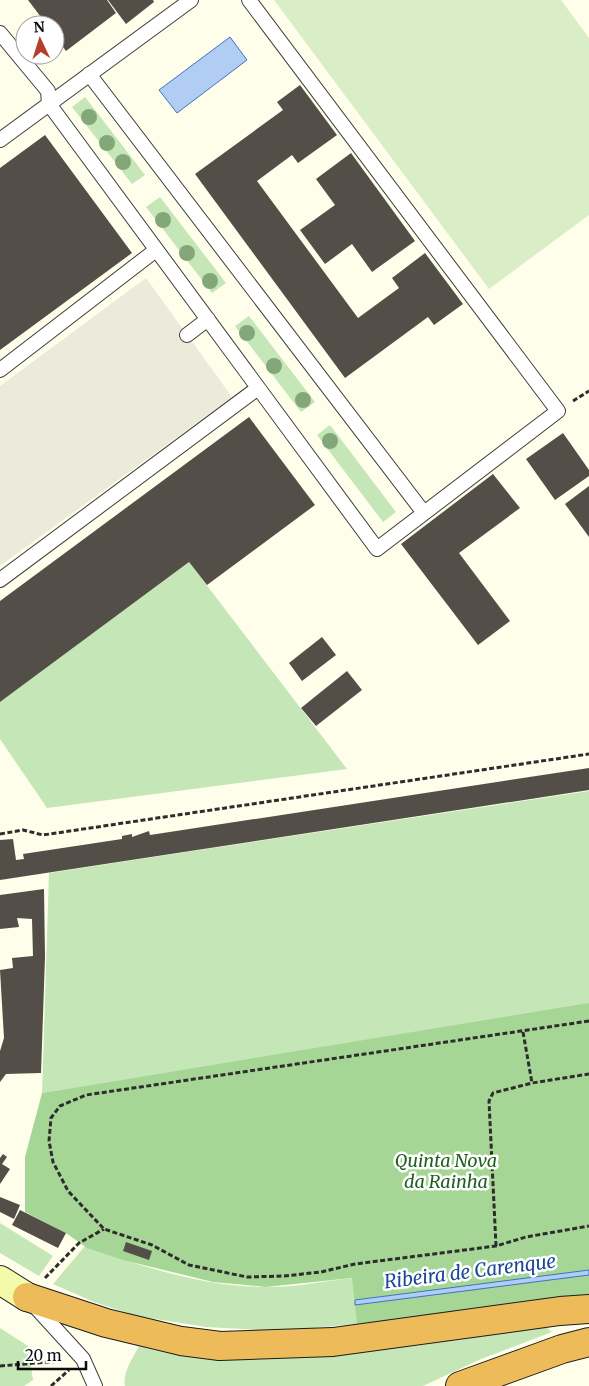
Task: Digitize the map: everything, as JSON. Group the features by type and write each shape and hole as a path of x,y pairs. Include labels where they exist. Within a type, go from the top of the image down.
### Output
{"highway":[{"path":"27,1297 106,1323 181,1341 220,1346 333,1342 550,1312 589,1309"},
{"path":"460,1386 562,1349 589,1342"}],"street":[{"path":"0,1280 27,1297"}],"lane":[{"path":"0,140 191,0"},
{"path":"0,32 48,90 49,104 377,549 558,411 249,0"},
{"path":"89,74 424,513"},
{"path":"0,370 156,250"},
{"path":"187,335 208,319"},
{"path":"0,580 258,388"},
{"path":"27,1297 38,1312 83,1359 95,1386"}],"path":[{"path":"0,834 23,830 43,835 589,754"},
{"path":"589,1021 86,1095 70,1100 60,1106 51,1118 49,1141 53,1162 68,1191 104,1230 152,1245 189,1265 247,1277 321,1272 355,1264 496,1246 526,1237 589,1226"},
{"path":"523,1032 532,1083"},
{"path":"496,1246 489,1101 493,1093 532,1083 589,1074"},
{"path":"27,1297 79,1242 104,1230"},
{"path":"0,1366 83,1359"}],"green space":[{"path":"274,0 561,0 589,38 589,215 489,289"},
{"path":"85,97 145,175 132,184 72,107"},
{"path":"160,197 226,283 212,293 146,207"},
{"path":"249,316 315,402 301,412 235,326"},
{"path":"330,425 396,512 383,522 317,435"},
{"path":"189,562 347,769 47,808 0,739 0,702"},
{"path":"589,791 589,1004 42,1093 49,873"},
{"name":"Quinta Nova da Rainha","path":"589,1003 589,1295 357,1324 352,1278 266,1287 213,1282 123,1260 87,1248 66,1233 25,1212 25,1157 42,1093"},
{"path":"0,1223 53,1256 39,1276 0,1253"},
{"path":"85,1246 151,1268 220,1284 277,1287 353,1278 357,1324 279,1331 206,1327 137,1316 94,1302 53,1284"},
{"path":"546,1327 552,1332 481,1359 423,1386 125,1386 124,1381 139,1346 178,1355 217,1359 277,1358 391,1348"},
{"path":"0,1328 28,1346 33,1380 24,1386 0,1386"}],"shaded area":[{"path":"146,278 232,397 0,566 0,386"}],"water":[{"path":"230,37 247,60 177,113 159,90"},
{"path":"589,1270 589,1275 355,1305 355,1300"}],"building":[{"path":"28,0 107,0 116,13 66,51 65,15 39,15"},
{"path":"108,0 153,0 154,2 126,24"},
{"path":"300,85 337,135 298,163 292,155 257,181 358,318 399,288 392,278 425,253 463,304 434,325 428,317 345,378 195,174 283,110 277,102"},
{"path":"45,135 132,253 0,350 0,168"},
{"path":"351,153 415,241 372,272 352,244 325,264 300,230 335,205 316,179"},
{"path":"249,417 315,505 207,585 189,562 0,702 0,601"},
{"path":"563,433 589,470 589,476 555,500 526,459"},
{"path":"493,474 520,508 459,553 510,621 478,645 401,544"},
{"path":"589,486 589,537 565,504"},
{"path":"322,637 336,655 302,681 289,663"},
{"path":"347,671 362,690 316,726 301,708"},
{"path":"589,768 589,790 0,880 0,840 13,839 16,860 24,859 23,854 122,839 122,836 132,834 132,837 149,831 150,835"},
{"path":"44,889 45,957 41,1073 6,1074 0,1082 0,1051 4,1038 0,970 13,968 12,958 33,956 32,919 17,918 19,927 0,929 0,895"},
{"path":"3,1154 7,1157 2,1164 10,1169 0,1184 0,1158"},
{"path":"0,1197 20,1205 14,1219 0,1212"},
{"path":"20,1210 66,1233 58,1248 12,1225"},
{"path":"126,1242 152,1251 149,1260 123,1251"}],"water label":[{"name":"Ribeira de Carenque","path":"470,1271"}]}
